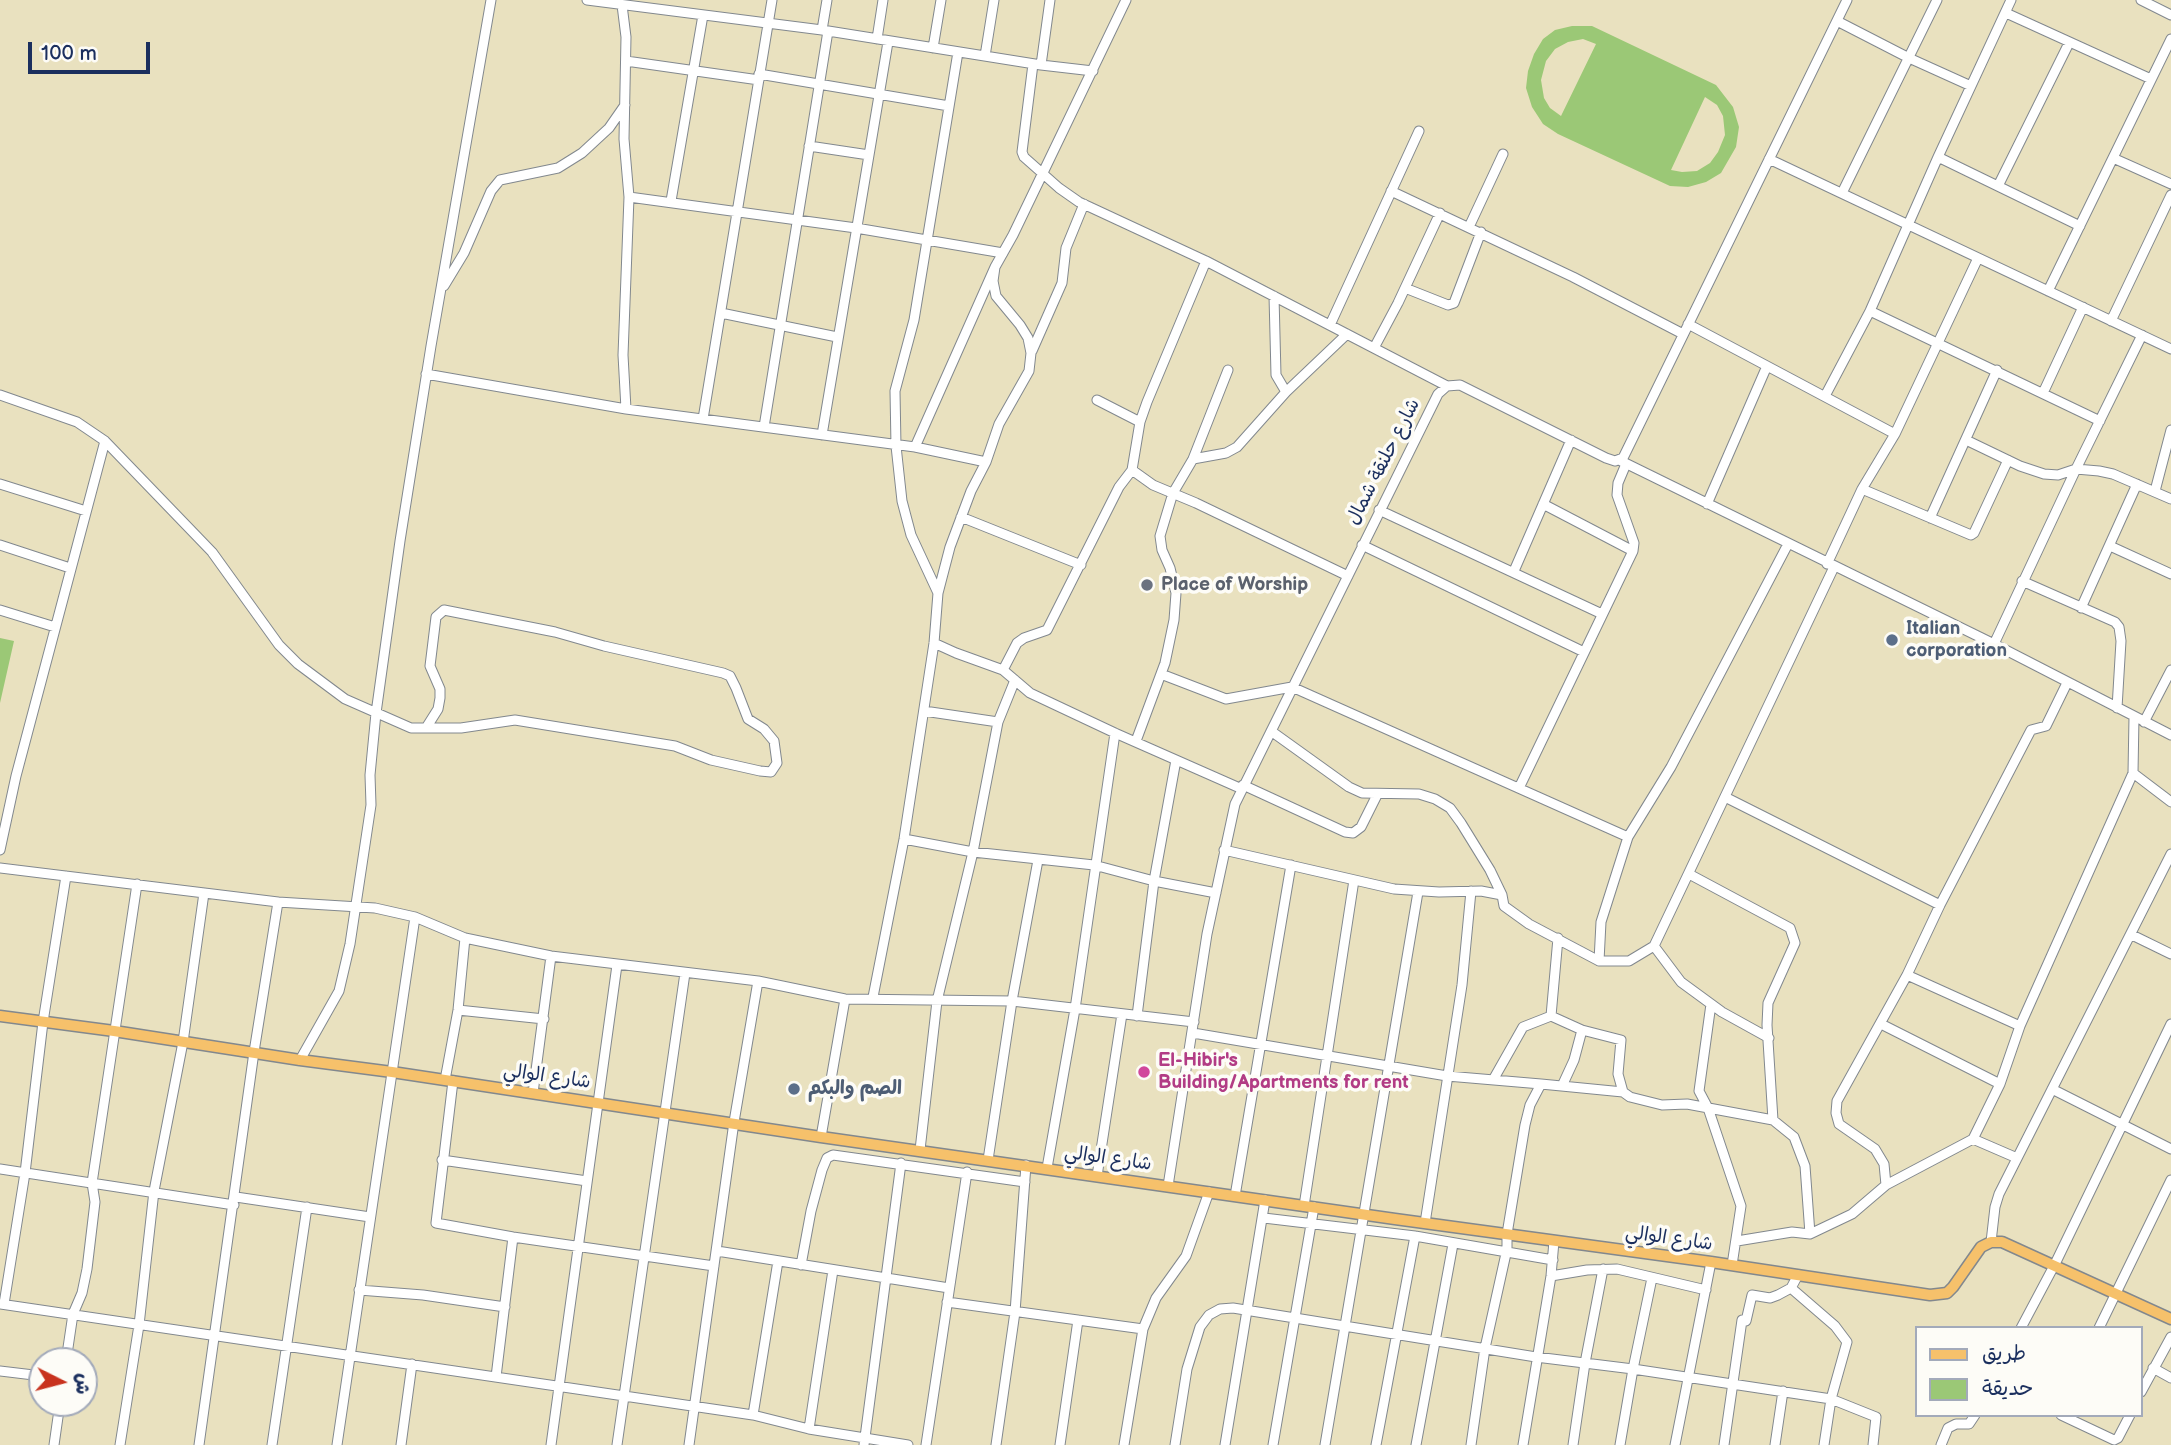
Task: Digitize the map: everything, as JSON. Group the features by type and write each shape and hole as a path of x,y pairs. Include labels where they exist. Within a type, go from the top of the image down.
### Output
{"main road":[{"name":"شارع الوالي","path":"0,1016 988,1160 1026,1173 1047,1168 1425,1223 1507,1244 1554,1241 1938,1295 1947,1293 1981,1247 1991,1242"},
{"path":"1991,1242 2007,1244 2171,1319"}],"street":[{"path":"300,1060 339,991 351,944 371,805 370,775 376,713 426,374 491,0"},
{"path":"587,0 825,30 1037,65 1093,71"},
{"path":"686,13 687,0"},
{"path":"703,419 772,0"},
{"path":"764,428 819,84 827,0"},
{"path":"877,39 883,0"},
{"path":"933,48 941,0"},
{"path":"985,56 994,0"},
{"path":"1050,0 1022,152 1024,157 1059,188 1084,204 1206,261 1447,386 1464,386 1611,460 1622,462 2171,735"},
{"path":"915,446 995,267 1126,0"},
{"path":"1519,788 1633,551 1634,543 1617,495 1622,462 1847,0"},
{"path":"1842,193 1937,0"},
{"path":"1825,396 1870,312 2011,0"},
{"path":"2141,0 2171,15"},
{"path":"622,5 626,61 624,139 629,197 623,355 626,409"},
{"path":"2006,13 2151,79"},
{"path":"671,201 703,15"},
{"path":"1838,21 1971,86"},
{"path":"2048,290 2171,39"},
{"path":"822,435 888,41"},
{"path":"1998,186 2069,43"},
{"path":"938,593 911,535 902,501 895,446 895,391 915,320 958,52"},
{"path":"626,61 692,71 819,84 949,106"},
{"path":"440,291 464,253 495,184 500,180 558,168 582,153 609,128 626,104"},
{"path":"1330,325 1419,131"},
{"path":"809,146 869,155"},
{"path":"1469,227 1503,154"},
{"path":"1938,157 2080,226"},
{"path":"2113,158 2171,184"},
{"path":"1769,159 2171,349"},
{"path":"1391,191 1481,232 1683,334"},
{"path":"2111,321 2171,195"},
{"path":"629,197 796,219 1003,253"},
{"path":"873,998 904,839 934,643 938,593 950,547 999,424 1029,371 1031,353 1062,283 1066,248 1084,204"},
{"path":"1374,348 1440,213"},
{"path":"1405,288 1448,305 1454,303 1481,232"},
{"path":"1271,732 1349,787 1362,793 1419,794 1450,808 1490,870 1502,895 1504,906 1530,924 1599,961 1629,961 1654,946 1725,797 1862,489 1895,434 1978,258"},
{"path":"1003,670 1017,643 1047,630 1119,487 1132,470 1140,422 1159,370 1206,261"},
{"path":"995,267 993,281 996,296 1020,324 1028,338 1031,353"},
{"path":"1274,296 1276,375 1286,392"},
{"path":"2043,393 2083,307"},
{"path":"1870,312 2100,421"},
{"path":"720,313 837,337"},
{"path":"1688,324 1895,434"},
{"path":"1193,459 1226,453 1237,447 1286,392 1347,334"},
{"path":"1994,645 2022,581 2142,335"},
{"path":"1707,504 1767,366"},
{"path":"1136,741 1161,674 1174,620 1176,593 1160,536 1173,493 1193,459 1227,370"},
{"path":"1930,517 1997,370"},
{"path":"426,374 626,409 895,446 915,446 986,462"},
{"name":"شارع حلنقة شمال","path":"1168,1186 1216,893 1236,804 1379,510 1438,394 1447,386"},
{"path":"0,395 77,422 105,441 212,552 279,645 298,664 345,699 411,728 461,729 515,720 675,746 711,760 760,771 771,772 777,762 774,741 764,729 748,719 730,676 555,632 444,610 436,617 430,666 440,689 440,698 434,717 426,728"},
{"path":"1097,400 1140,422"},
{"path":"2155,491 2171,430"},
{"path":"1514,571 1571,440"},
{"path":"1966,440 2044,474 2058,475 2076,469 2113,474 2171,499"},
{"path":"0,850 16,776 105,441"},
{"path":"1862,489 1968,535 1975,533 2008,460"},
{"path":"1132,470 1153,485 1348,576"},
{"path":"2081,608 2137,484"},
{"path":"1,486 86,511"},
{"path":"1543,504 1633,551"},
{"path":"1379,510 1602,614"},
{"path":"961,517 1081,565"},
{"path":"1599,961 1601,922 1628,836 1671,768 1788,544"},
{"path":"0,545 70,568"},
{"path":"1362,545 1584,652"},
{"path":"2110,546 2171,574"},
{"path":"2022,581 2115,622 2119,627 2121,641 2116,708"},
{"path":"0,610 55,627"},
{"path":"934,643 1003,670 1030,693 1115,733 1345,832 1353,833 1361,827 1377,795"},
{"path":"2144,722 2171,670"},
{"path":"1161,674 1226,699 1292,687 1628,836"},
{"path":"920,1150 937,1001 973,852 998,722 1015,680"},
{"path":"1886,1185 1884,1164 1875,1149 1839,1124 1837,1101 1907,975 1940,905 2031,730 2046,726 2067,683"},
{"path":"924,711 998,722"},
{"path":"1737,1241 1792,1232 1810,1234 1852,1214 1886,1185 1973,1139 2000,1084 2020,1026 2133,773 2134,717"},
{"path":"1047,1168 1075,1009 1115,733"},
{"path":"1138,1016 1154,881 1176,760"},
{"path":"2133,773 2171,802"},
{"path":"1725,797 1940,905"},
{"path":"904,839 973,852 1094,865 1154,881 1216,893"},
{"path":"1224,850 1354,880 1418,891 1471,891 1502,895"},
{"path":"1991,1242 1999,1194 2171,854"},
{"path":"988,1160 1012,1001 1038,860"},
{"path":"1235,1196 1291,866"},
{"path":"0,868 278,902 375,908 415,917 465,939 551,956 758,981 845,999 1012,1001 1194,1022"},
{"path":"1689,874 1790,928 1795,943 1770,994 1768,1011 1773,1120"},
{"path":"66,876 43,1022 25,1173 2,1304 753,1415 864,1441 908,1445"},
{"path":"1273,1445 1311,1224 1309,1207 1354,880"},
{"path":"68,1347 73,1314 88,1269 95,1202 92,1184 137,884"},
{"path":"1325,1445 1418,891"},
{"path":"1425,1223 1462,985 1471,891"},
{"path":"120,1445 139,1325 153,1191 183,1042 204,893"},
{"path":"200,1445 254,1052 278,902"},
{"path":"337,1445 415,917"},
{"path":"2132,935 2171,954"},
{"path":"1551,1016 1558,938"},
{"path":"465,939 436,1223 714,1266"},
{"path":"1654,946 1681,982 1711,1004 1769,1038"},
{"path":"533,1093 551,956"},
{"path":"551,1445 617,965"},
{"path":"617,1445 685,972"},
{"path":"1907,975 2020,1026"},
{"path":"689,1445 734,1122 758,981"},
{"path":"821,1137 845,999"},
{"path":"1711,1004 1699,1091 1741,1206 1732,1265"},
{"path":"458,1010 544,1019"},
{"path":"1097,1176 1122,1014"},
{"path":"1493,1080 1523,1027 1551,1016 1582,1030 1621,1040 1618,1074 1623,1092"},
{"path":"1881,1024 2000,1084"},
{"path":"2022,1326 2055,1265 2171,1024"},
{"path":"1562,1086 1574,1060 1582,1030"},
{"path":"1193,1033 1447,1076 1623,1092 1630,1097 1662,1105 1687,1104 1773,1120 1794,1137 1805,1166 1810,1234"},
{"path":"1471,1445 1485,1348 1507,1244 1527,1115 1541,1084"},
{"path":"2052,1089 2171,1149"},
{"path":"1973,1139 2017,1158"},
{"path":"801,1265 811,1211 827,1158 834,1155 967,1172 1026,1173 1015,1312 996,1445"},
{"path":"442,1160 587,1181"},
{"path":"864,1441 901,1163"},
{"path":"0,1169 92,1184 307,1207 370,1217"},
{"path":"926,1445 967,1172"},
{"path":"2100,1326 2171,1180"},
{"path":"1124,1445 1143,1329 1156,1298 1186,1256 1209,1192"},
{"path":"1225,1445 1265,1200"},
{"path":"272,1445 307,1207"},
{"path":"1264,1218 1453,1244 1507,1244 1553,1260"},
{"path":"496,1377 513,1237"},
{"path":"1376,1445 1415,1237"},
{"path":"1523,1445 1551,1276 1554,1241"},
{"path":"1416,1445 1453,1244"},
{"path":"717,1251 949,1288"},
{"path":"753,1415 778,1261"},
{"path":"1675,1445 1711,1262"},
{"path":"1573,1445 1603,1269"},
{"path":"1551,1276 1618,1269 1706,1290"},
{"path":"809,1429 833,1270"},
{"path":"1724,1445 1742,1320 1746,1321 1752,1295 1770,1298 1791,1288 1798,1275"},
{"path":"1620,1445 1652,1278"},
{"path":"1791,1288 1846,1338 1847,1347 1831,1399 1824,1445"},
{"path":"359,1290 424,1295 505,1307"},
{"path":"947,1302 1143,1329"},
{"path":"1175,1445 1187,1368 1200,1327 1209,1315 1220,1309 1233,1308 1536,1357 1831,1399 1877,1417 1873,1445"},
{"path":"1060,1445 1078,1320"},
{"path":"2143,1388 2171,1337"},
{"path":"401,1445 412,1364"},
{"path":"2154,1368 2171,1378"},
{"path":"0,1371 28,1374"},
{"path":"1775,1445 1783,1391"},
{"path":"54,1445 58,1417"},
{"path":"1941,1445 1948,1428 1956,1424 1969,1424 1974,1417"},
{"path":"2065,1417 2114,1440 2118,1438 2129,1417"}],"green space":[{"path":"1572,26 1592,26 1716,85 1733,107 1739,127 1736,147 1721,173 1706,182 1688,187 1670,186 1558,134 1543,124 1532,107 1526,88 1528,71 1543,39 1555,30","holes":["1583,39 1596,44 1561,116 1550,108 1544,98 1541,80 1546,61 1555,49 1568,42","1705,97 1717,105 1723,116 1725,135 1718,152 1710,163 1697,171 1671,170"]},
{"path":"0,638 14,641 0,703"}],"place":[{"name":"Place of Worship","path":"1147,585"},
{"name":"Italian corporation","path":"1892,640"},
{"name":"El-Hibir's Building/Apartments for rent","path":"1144,1072"},
{"name":"الصم والبكم","path":"794,1089"}]}
